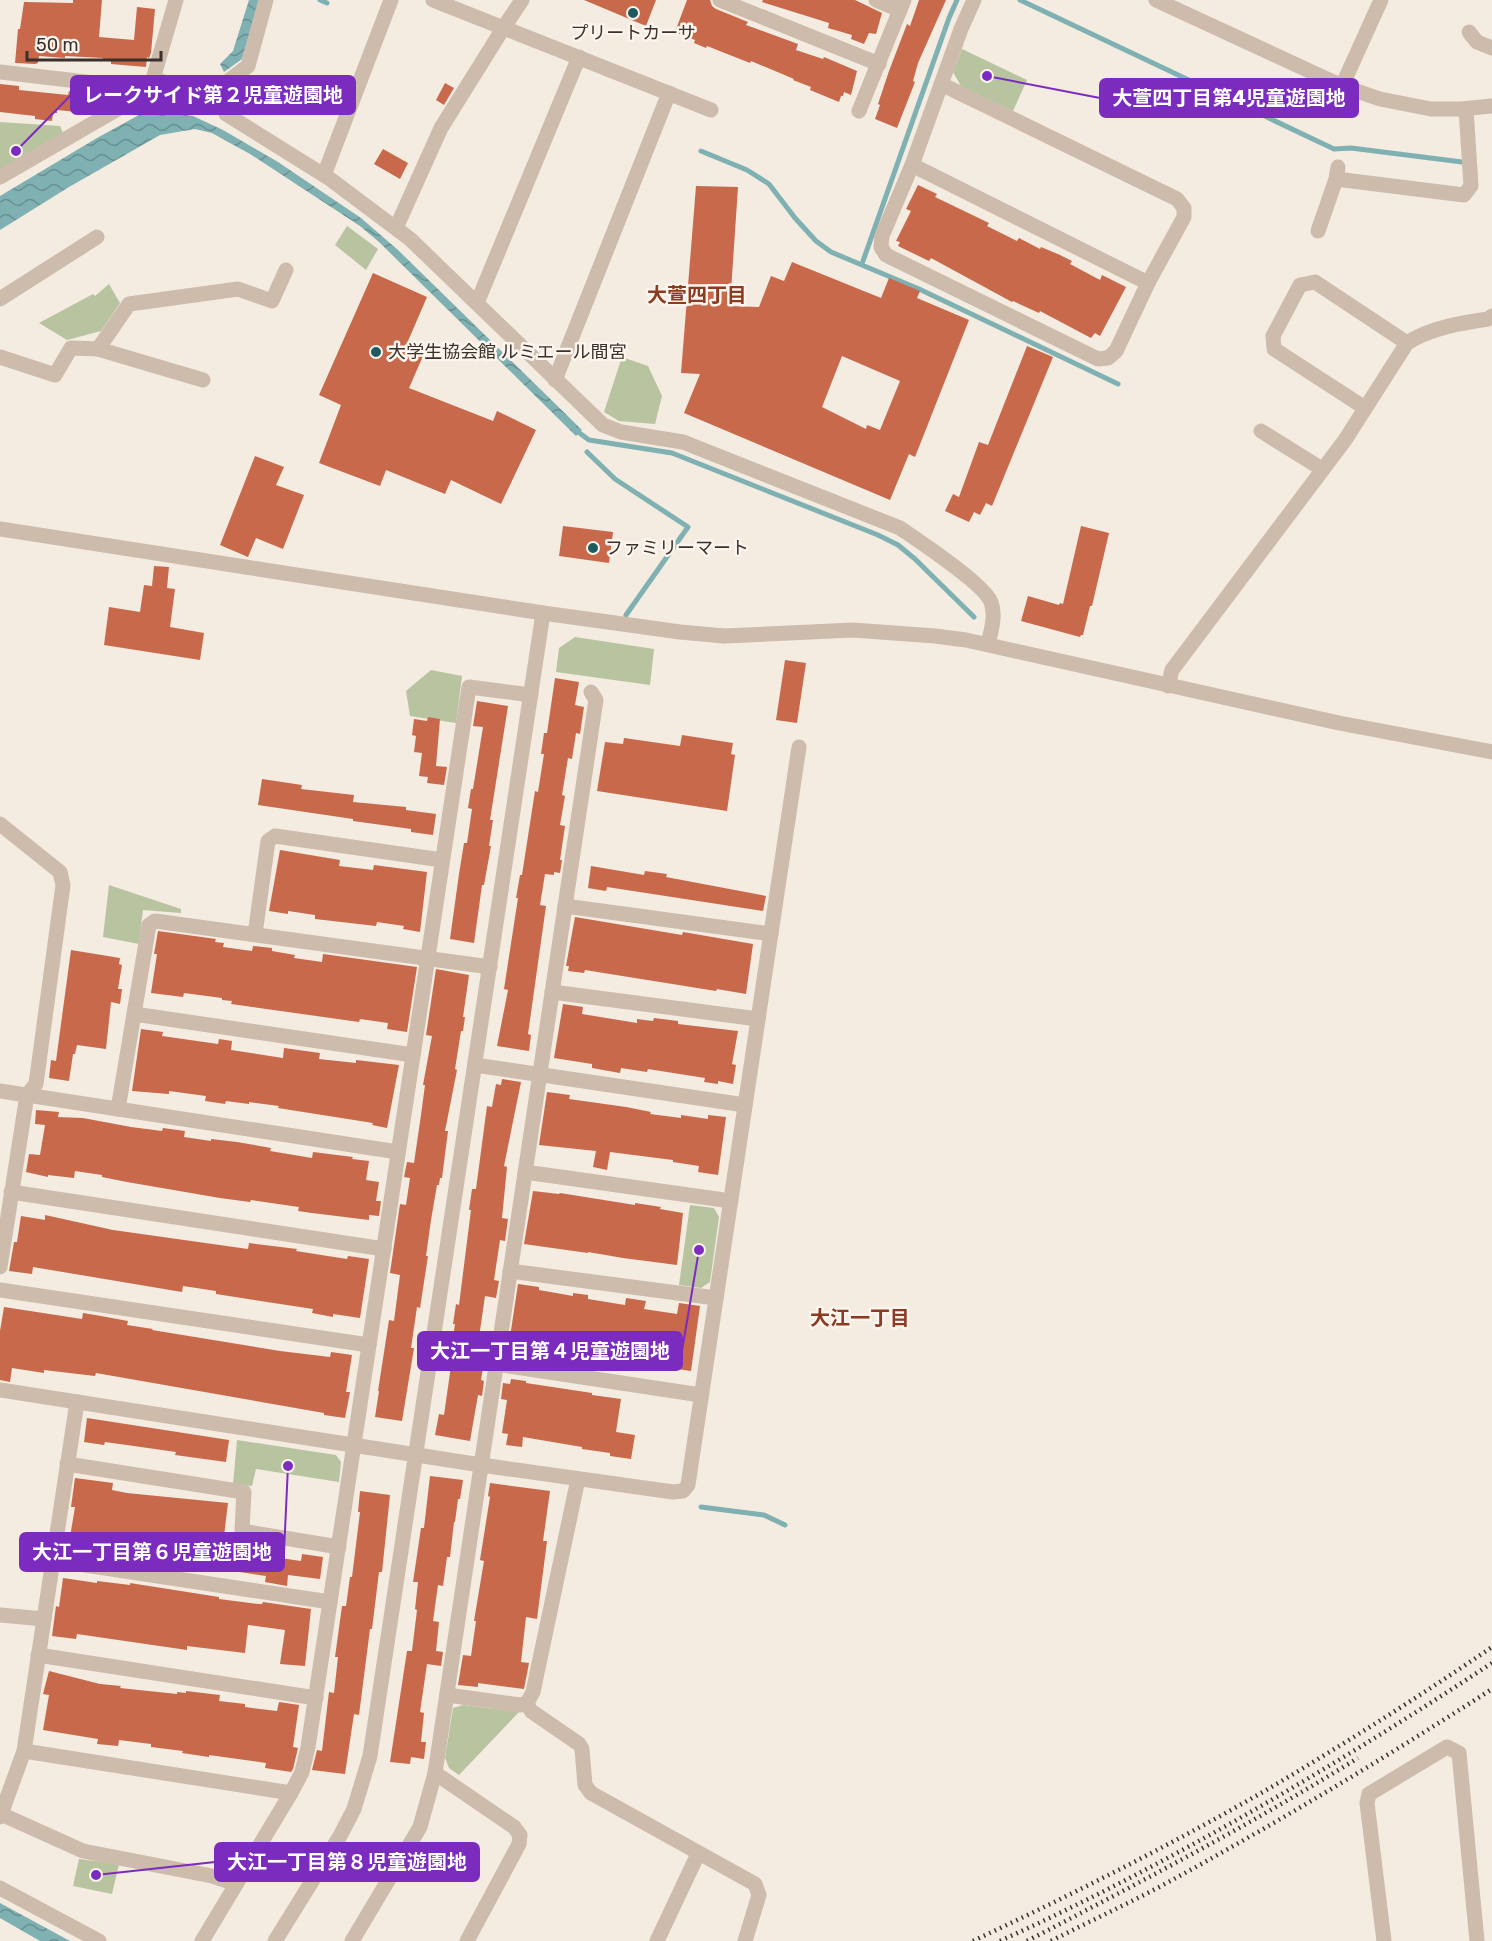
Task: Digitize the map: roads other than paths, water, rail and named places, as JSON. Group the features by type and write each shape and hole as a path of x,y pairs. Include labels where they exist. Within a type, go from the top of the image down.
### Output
{"street":[{"path":"0,177 116,110 150,84 176,0"},
{"path":"0,72 150,84 210,95 248,66 266,0"},
{"path":"324,175 391,0"},
{"path":"433,0 711,110"},
{"path":"396,228 441,128 522,0"},
{"path":"720,0 879,64"},
{"path":"859,111 902,5 876,0"},
{"path":"941,84 1177,199 1184,208 1184,217 1148,283 1116,351 1108,358 1098,359 886,255 881,247 882,236 912,165 960,29 974,0"},
{"path":"1156,0 1342,86 1380,99 1431,109 1466,109 1492,105"},
{"path":"1342,86 1382,0"},
{"path":"1468,32 1477,42 1492,48"},
{"path":"477,303 579,57"},
{"path":"555,380 669,93"},
{"path":"1318,231 1337,173 1464,195 1472,186 1466,109"},
{"path":"226,114 324,175 410,239 603,425 621,432 683,442 900,528 980,587 991,602 993,618 988,644"},
{"path":"912,165 1148,283"},
{"path":"0,299 97,237"},
{"path":"98,349 129,304 238,289 272,301 286,270"},
{"path":"1365,408 1274,348 1273,336 1300,285 1315,282 1407,343"},
{"path":"1168,686 1172,670 1322,470 1407,343 1418,336 1488,319 1492,316"},
{"path":"0,357 55,375 71,348 98,349 203,380"},
{"path":"1260,431 1322,470"},
{"path":"0,529 680,632 724,636 854,630 935,636 988,644 1048,660 1339,723 1492,752"},
{"path":"275,1941 340,1836 354,1809 370,1756 543,613"},
{"path":"202,1941 291,1793 302,1772 308,1748 469,687 531,695"},
{"path":"352,1941 420,1827 435,1773 596,700 591,692"},
{"path":"0,1390 481,1466 673,1492 683,1491 687,1485 799,747"},
{"path":"0,824 60,872 63,885 36,1084 27,1095 0,1267"},
{"path":"255,934 268,841 275,836 442,860"},
{"path":"565,906 771,934"},
{"path":"118,1109 149,925 155,921 490,967"},
{"path":"552,992 758,1019"},
{"path":"134,1014 413,1055"},
{"path":"475,1065 745,1105"},
{"path":"0,1090 398,1152"},
{"path":"525,1172 730,1201"},
{"path":"11,1192 384,1249"},
{"path":"510,1271 716,1298"},
{"path":"0,1290 369,1345"},
{"path":"496,1364 701,1395"},
{"path":"76,1402 24,1751 1,1816 83,1851 212,1876 236,1884"},
{"path":"67,1464 244,1492 242,1531 339,1547"},
{"path":"447,1695 520,1705 527,1703 533,1692 578,1479"},
{"path":"52,1560 330,1602"},
{"path":"0,1615 44,1620"},
{"path":"38,1655 316,1698"},
{"path":"527,1703 531,1712 579,1744 582,1749 585,1785 591,1793 755,1884 759,1895 745,1941"},
{"path":"1384,1941 1367,1803 1369,1794 1447,1747 1459,1753 1477,1941"},
{"path":"24,1751 291,1793"},
{"path":"435,1773 514,1827 520,1835 519,1844 467,1941"},
{"path":"657,1941 698,1854"},
{"path":"0,1888 99,1941"}],"water":[{"path":"249,0 259,0 242,59 224,72 220,64 233,51"},
{"path":"159,104 171,105 180,114 193,116 223,130 278,162 361,218 398,250 582,430 576,436 360,226 250,154 212,133 195,129 160,135 0,230 0,196"},
{"path":"0,1903 70,1941 40,1941 0,1918"}],"waterway":[{"path":"320,0 327,3"},
{"path":"863,261 957,0"},
{"path":"1020,0 1334,149 1351,148 1462,162"},
{"path":"701,151 747,170 769,184 795,218 816,241 831,252 919,289 1118,384"},
{"path":"574,429 589,440 672,453 878,535 898,545 915,559 974,617"},
{"path":"587,452 615,479 688,527 626,615"},
{"path":"701,1507 764,1515 785,1525"}],"railway":[{"path":"973,1941 1128,1865 1243,1803 1361,1733 1492,1647"},
{"path":"1000,1941 1127,1879 1252,1811 1313,1776 1492,1663"},
{"path":"1051,1941 1159,1887 1255,1834 1492,1689"},
{"path":"1027,1941 1235,1830 1358,1758"}],"place":[{"name":"プリートカーサ","path":"633,13"},
{"name":"大萱四丁目第4児童遊園地","path":"987,76"},
{"name":"レークサイド第２児童遊園地","path":"16,151"},
{"name":"大学生協会館 ルミエール間宮","path":"376,352"},
{"name":"ファミリーマート","path":"593,548"},
{"name":"大江一丁目第４児童遊園地","path":"699,1250"},
{"name":"大江一丁目第６児童遊園地","path":"288,1466"},
{"name":"大江一丁目第８児童遊園地","path":"96,1875"}],"district":[{"name":"大萱四丁目","path":"697,295"},
{"name":"大江一丁目","path":"860,1318"}]}
